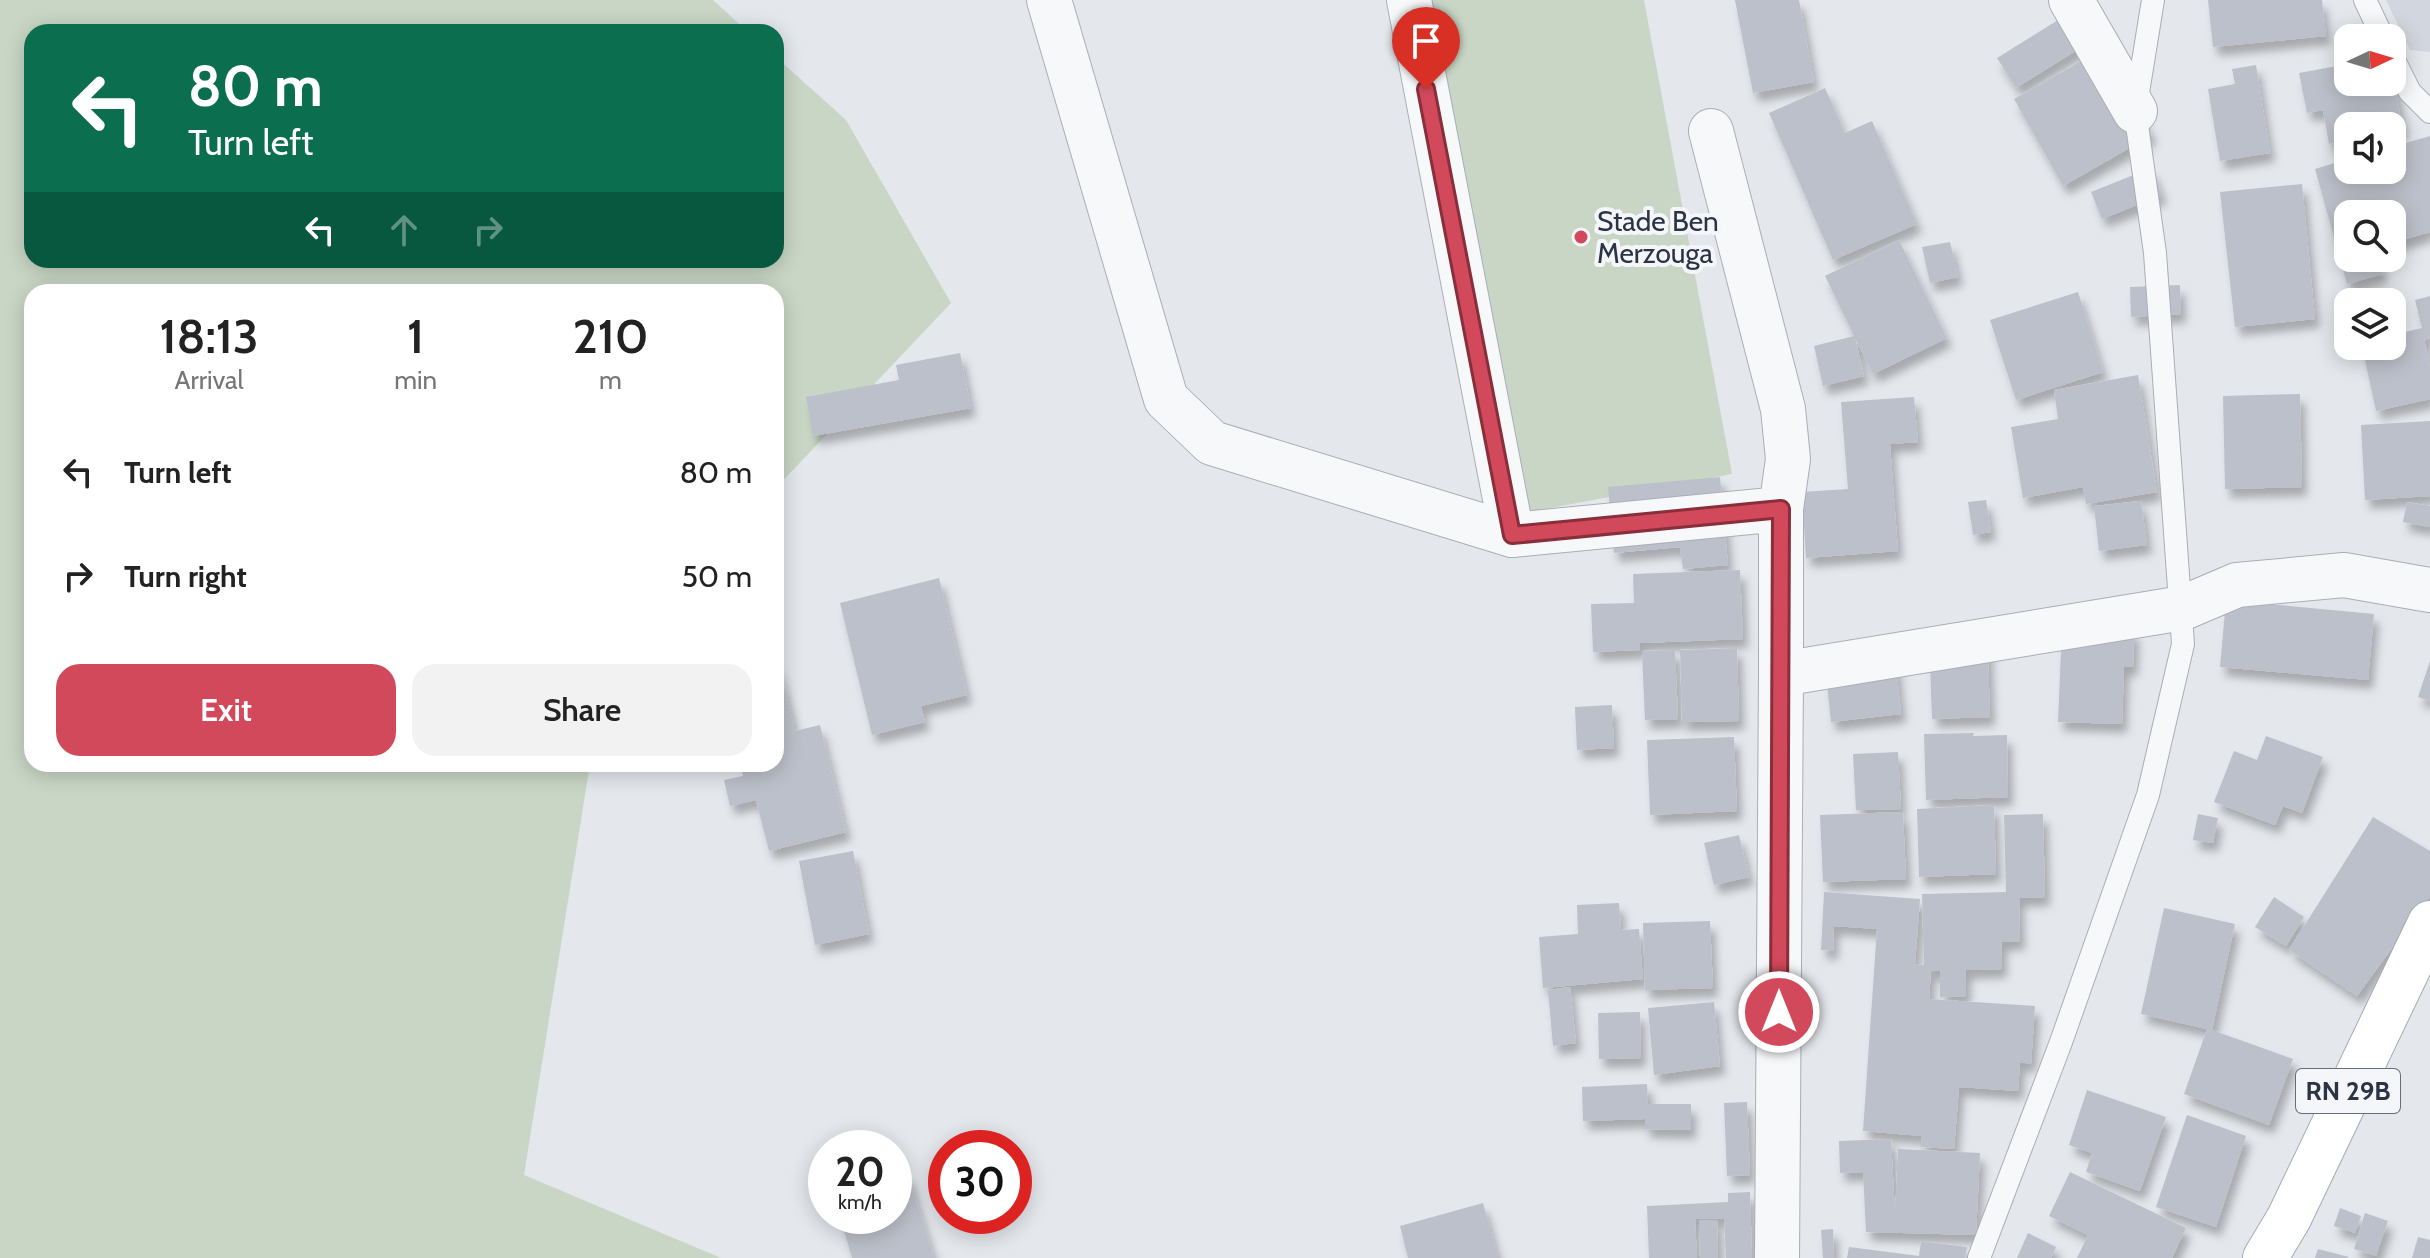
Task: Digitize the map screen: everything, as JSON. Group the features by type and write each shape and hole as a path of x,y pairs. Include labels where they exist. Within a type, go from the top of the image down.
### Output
{"main road":[{"name":"RN 29B","path":"2265,1258 2289,1218 2430,923"}],"street":[{"path":"1049,0 1166,399 1212,443 1512,535 1781,509"},
{"path":"1409,0 1512,535"},
{"path":"2071,0 2135,111"},
{"path":"1711,131 1783,409 1788,459 1781,509 1777,1258"},
{"path":"1781,674 2183,608 2237,585 2344,575 2430,590"}],"lane":[{"path":"1979,1258 2148,795 2183,644 2183,608 2155,253 2135,111 2153,0"},
{"path":"2365,0 2376,24"},
{"path":"2406,84 2430,112"}],"shaded area":[{"path":"2386,0 2430,0 2430,52 2410,50 2406,42 2406,24 2398,24"}],"green space":[{"path":"0,0 713,0 739,24 24,24 24,268 784,268 784,64 846,120 951,303 784,480 784,284 24,284 24,772 589,772 524,1175 721,1258 0,1258"},
{"name":"Stade Ben Merzouga","path":"1430,0 1644,0 1732,474 1524,513"}],"building":[{"path":"1735,0 1799,0 1814,82 1753,93"},
{"path":"2208,0 2322,0 2326,36 2213,47"},
{"path":"2066,15 2111,29 2016,88 1997,58"},
{"path":"2104,48 2152,135 2063,186 2014,99"},
{"path":"2256,65 2270,153 2220,161 2208,89 2235,84 2232,69"},
{"path":"2334,67 2334,96 2397,96 2400,112 2334,112 2334,143 2329,144 2323,110 2307,113 2299,73"},
{"path":"1825,88 1845,133 1872,121 1917,224 1833,260 1769,113"},
{"path":"2430,136 2430,232 2406,239 2406,200 2334,200 2334,237 2315,169 2334,163 2334,184 2406,184 2406,143"},
{"path":"2151,168 2162,195 2102,219 2091,192"},
{"path":"2302,184 2315,319 2235,327 2220,192"},
{"path":"1899,240 1947,338 1873,374 1855,338 1864,376 1823,386 1814,346 1854,336 1825,276"},
{"path":"1950,242 1958,277 1930,283 1922,247"},
{"path":"2344,272 2383,274 2347,284"},
{"path":"2180,285 2181,314 2131,317 2130,287"},
{"path":"2078,292 2103,372 2016,400 1990,320"},
{"path":"2430,296 2430,338 2424,339 2430,367 2430,399 2376,411 2365,360 2406,360 2406,332 2422,328 2415,300"},
{"path":"960,353 971,408 813,436 806,397 899,380 896,365"},
{"path":"2138,375 2157,492 2086,504 2083,487 2023,498 2011,427 2058,419 2054,390"},
{"path":"2300,394 2302,487 2225,489 2223,396"},
{"path":"1914,397 1918,442 1890,444 1898,551 1806,558 1802,492 1848,489 1841,402"},
{"path":"2430,421 2430,496 2365,500 2361,425"},
{"path":"1720,477 1728,565 1683,569 1680,547 1614,553 1608,487"},
{"path":"1986,500 1991,532 1973,535 1968,502"},
{"path":"2141,501 2147,545 2099,551 2094,506"},
{"path":"2407,502 2430,506 2430,527 2403,522"},
{"path":"1740,570 1743,639 1640,643 1640,650 1593,652 1591,604 1634,603 1633,574"},
{"path":"939,578 967,695 921,706 925,722 872,735 840,603"},
{"path":"2226,600 2374,614 2368,680 2220,667"},
{"path":"2062,627 2134,630 2133,667 2124,667 2122,724 2058,722"},
{"path":"1987,629 1990,717 1932,719 1929,631"},
{"path":"1737,648 1739,721 1682,722 1680,650"},
{"path":"1894,648 1901,714 1831,722 1824,656"},
{"path":"1675,650 1678,719 1645,720 1642,651"},
{"path":"2430,661 2430,701 2418,697"},
{"path":"784,687 795,731 820,725 846,832 769,851 756,800 730,806 724,780 743,776 742,772 784,772"},
{"path":"1612,705 1614,748 1577,750 1575,707"},
{"path":"1974,733 1973,736 2007,735 2008,797 1926,800 1924,734"},
{"path":"2266,736 2323,757 2302,813 2283,806 2275,825 2214,802 2234,751 2257,760"},
{"path":"1734,737 1737,811 1650,815 1647,740"},
{"path":"1898,752 1901,809 1856,810 1853,754"},
{"path":"1994,805 1996,874 1919,877 1917,809"},
{"path":"1903,812 1906,879 1823,882 1820,815"},
{"path":"2043,814 2045,897 2019,898 2020,941 2002,942 2002,969 1966,970 1966,996 1940,997 1940,971 1931,971 1929,999 2035,1006 2031,1064 2020,1062 2018,1091 1959,1087 1954,1149 1921,1147 1922,1136 1863,1131 1877,929 1834,926 1833,951 1821,950 1824,892 1920,899 1915,964 1924,965 1922,894 2006,892 2004,815"},
{"path":"2198,814 2218,818 2213,843 2193,840"},
{"path":"2373,817 2430,851 2430,896 2357,996 2289,950"},
{"path":"1739,835 1749,877 1714,885 1704,843"},
{"path":"853,851 869,934 815,945 799,861"},
{"path":"2274,897 2304,917 2286,946 2255,927"},
{"path":"1619,903 1621,930 1639,929 1643,979 1543,988 1539,937 1578,934 1577,905"},
{"path":"2164,908 2235,924 2212,1030 2293,1059 2269,1125 2184,1094 2207,1029 2141,1014"},
{"path":"1710,921 1713,988 1645,990 1643,923"},
{"path":"1570,987 1576,1043 1553,1046 1548,990"},
{"path":"1714,1002 1720,1066 1654,1075 1648,1008"},
{"path":"1640,1012 1641,1058 1599,1059 1598,1013"},
{"path":"1647,1084 1648,1104 1691,1104 1691,1130 1645,1129 1645,1119 1583,1121 1582,1087"},
{"path":"2087,1090 2166,1117 2140,1191 2086,1172 2092,1153 2069,1145"},
{"path":"1747,1102 1750,1175 1727,1176 1724,1103"},
{"path":"2187,1115 2246,1136 2216,1227 2156,1207"},
{"path":"1891,1139 1895,1215 1898,1149 1980,1153 1976,1235 1866,1232 1863,1172 1840,1173 1839,1141"},
{"path":"2070,1172 2186,1228 2172,1258 2077,1258 2088,1235 2049,1216"},
{"path":"912,1187 934,1258 852,1258 845,1234 912,1234"},
{"path":"1750,1192 1752,1258 1726,1258 1724,1218 1695,1219 1697,1258 1649,1258 1647,1206 1728,1202 1728,1193"},
{"path":"1483,1203 1498,1258 1408,1258 1400,1226"},
{"path":"2340,1208 2361,1216 2355,1233 2334,1226"},
{"path":"2365,1213 2388,1221 2376,1256 2354,1249"},
{"path":"1717,1220 1718,1258 1700,1258 1699,1221"},
{"path":"1833,1229 1834,1258 1823,1258 1821,1230"},
{"path":"2028,1233 2056,1247 2051,1258 2017,1258"},
{"path":"2418,1237 2430,1240 2430,1258 2412,1258"},
{"path":"1921,1241 1967,1247 1965,1258 1847,1258 1849,1247 1919,1256"},
{"path":"2318,1249 2349,1257 2315,1258"}],"place":[{"name":"Stade Ben Merzouga","path":"1581,237"}],"route":[{"path":"1426,89 1512,535 1781,509 1779,1012"}]}
